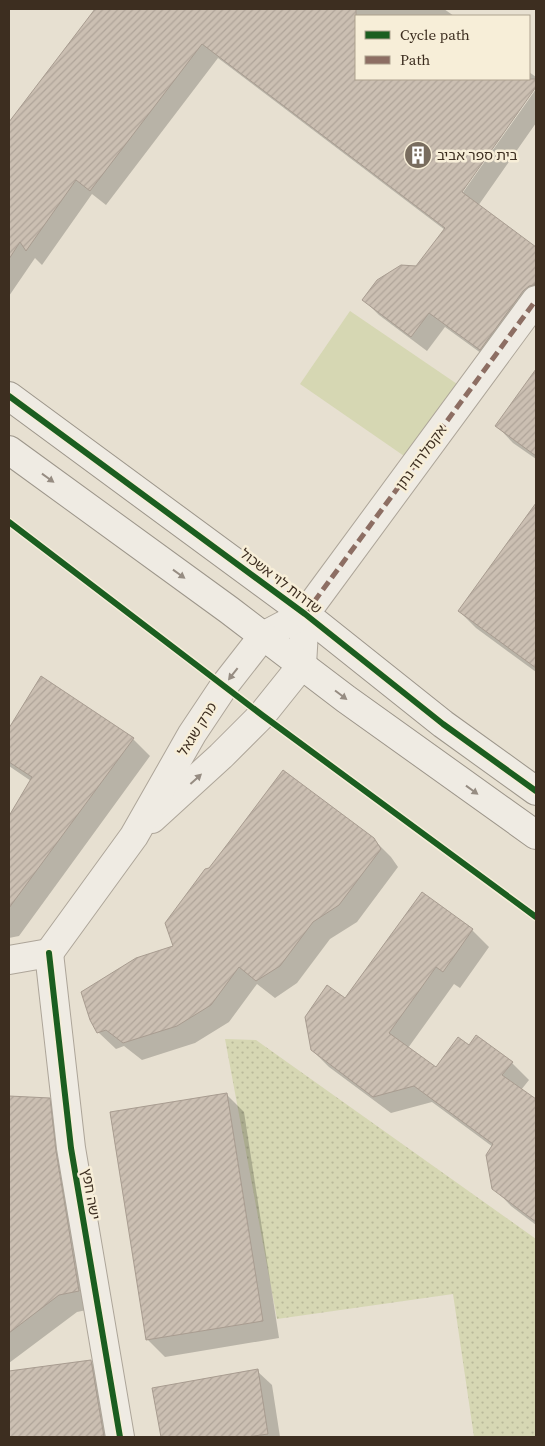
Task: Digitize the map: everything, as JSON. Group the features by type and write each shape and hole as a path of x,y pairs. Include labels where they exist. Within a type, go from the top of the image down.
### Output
{"street":[{"name":"אקסלרוד נתן","path":"306,614 536,300"},
{"name":"שדרות לוי אשכול","path":"9,396 306,614 443,724 536,791"},
{"path":"9,450 354,705 536,836"},
{"name":"מרק שגאל","path":"50,953 134,836 192,734 224,686 263,636 306,614"},
{"path":"302,665 306,614"},
{"name":"מרק שגאל","path":"134,836 221,756 262,715 302,665"},
{"path":"9,960 50,953"},
{"name":"ישה חפץ","path":"50,953 71,1148 120,1437"}],"green space":[{"path":"350,311 460,386 407,458 300,384"},
{"path":"225,1039 256,1040 536,1239 536,1437 474,1437 453,1294 277,1319"}],"building":[{"path":"95,9 356,9 355,80 536,79 536,87 462,192 536,247 536,282 523,291 480,350 429,313 411,337 362,300 377,280 401,265 416,266 445,228 202,44 90,191 76,180 26,251 20,242 9,259 9,122"},
{"path":"536,369 536,456 495,426"},
{"path":"536,503 536,668 458,611"},
{"path":"41,676 134,738 9,908 9,816 32,777 9,762 9,728"},
{"path":"283,770 374,838 381,849 339,905 313,922 280,966 256,981 239,967 211,1005 177,1026 123,1043 106,1030 97,1033 90,1020 81,992 136,958 173,946 165,923"},
{"path":"422,892 473,929 443,972 436,967 389,1033 436,1067 458,1037 469,1045 476,1035 513,1062 502,1075 536,1099 536,1222 492,1189 486,1155 493,1144 414,1086 373,1097 311,1050 305,1017 327,985 345,998"},
{"path":"227,1093 263,1321 146,1340 110,1112"},
{"path":"9,1096 50,1098 56,1151 79,1291 59,1295 9,1333"},
{"path":"91,1360 104,1437 9,1437 9,1371"},
{"path":"258,1369 268,1434 247,1437 161,1437 152,1388"}],"marked path":[{"path":"305,614 536,300"}],"cycle path":[{"path":"9,396 305,614 443,724 536,791"},
{"path":"9,522 262,715 536,917"},
{"path":"49,953 71,1148 120,1437"}],"place":[{"name":"בית ספר אביב","path":"418,155"}]}
